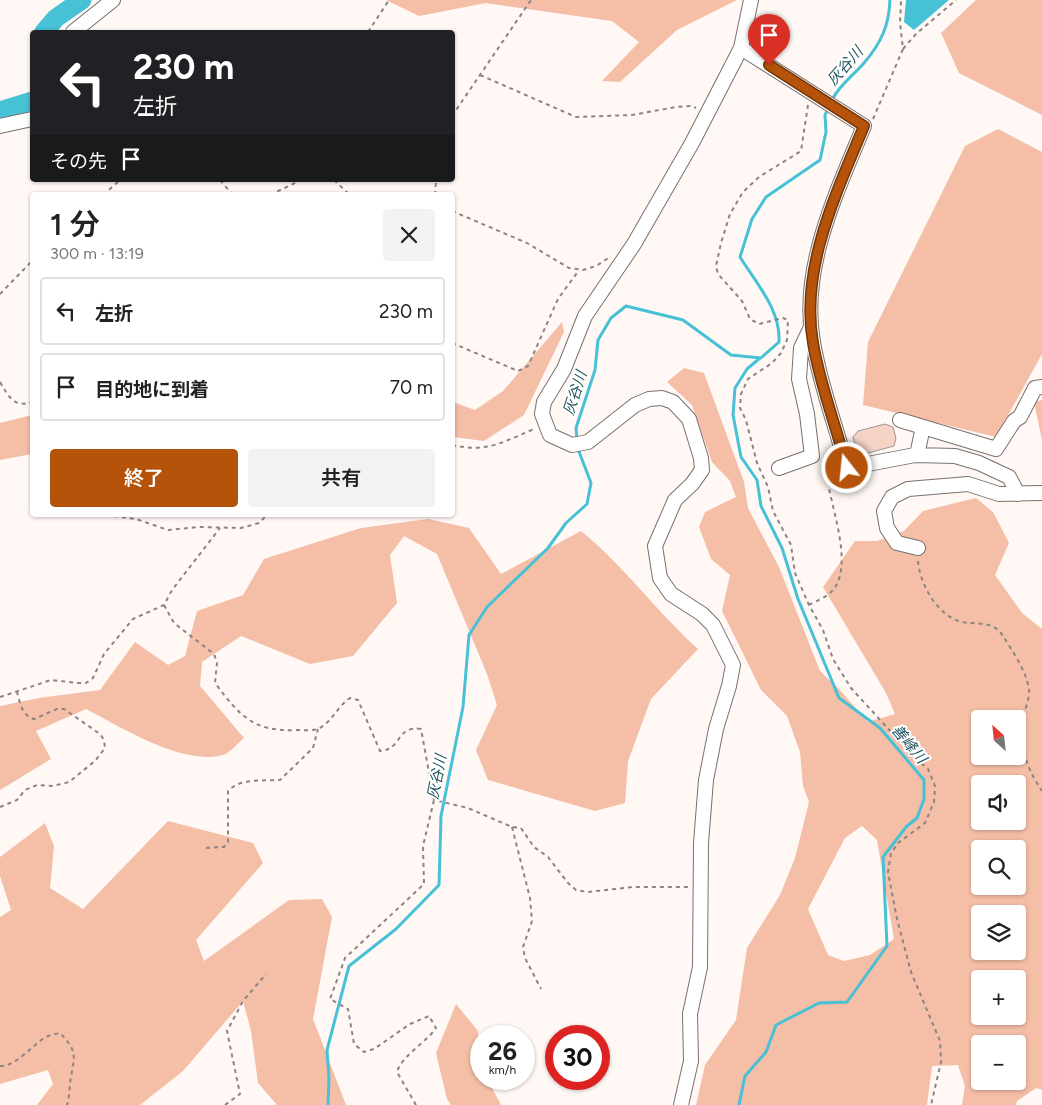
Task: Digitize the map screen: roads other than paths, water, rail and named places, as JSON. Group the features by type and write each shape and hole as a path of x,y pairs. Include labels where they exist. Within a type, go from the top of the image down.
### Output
{"street":[{"path":"76,30 113,0"},
{"path":"681,1105 691,1061 690,1014 700,967 700,887 706,780 716,729 729,686 733,664 713,625 702,614 671,594 660,578 656,568 655,546 675,500 692,484 702,470 701,458 689,419 673,402 662,398 650,399 636,405 588,442 572,445 550,435 542,414 544,402 564,369 586,316 634,244 707,114 741,48 751,0"},
{"path":"741,48 864,126 821,237 811,296 812,326 819,367 847,468 917,455 955,456 979,463 1009,477 1018,494"},
{"path":"0,126 30,119"},
{"path":"779,468 812,456 807,414 799,379 801,348 812,326"},
{"path":"900,420 996,449 1014,421 1020,416 1035,388 1042,386"},
{"path":"917,455 923,427"},
{"path":"918,548 897,543 887,528 884,511 892,497 908,489 968,484 999,494 1042,493"}],"water":[{"path":"906,0 949,0 914,30 904,22"}],"waterway":[{"path":"46,30 56,18 82,0"},
{"name":"灰谷川","path":"832,100 835,94 870,56 879,41 886,26 890,0"},
{"path":"0,111 30,102"},
{"name":"善峰川","path":"577,440 576,428 595,370 598,340 611,318 626,306 683,320 731,355 761,358 779,342 779,330 772,308 740,257 752,219 766,197 820,160 826,132 825,115 828,108"},
{"name":"善峰川","path":"739,1105 745,1076 766,1052 776,1025 819,1003 847,1002 887,946 883,857 906,827 917,818 924,799 924,780 880,728 839,698 798,599 782,548 761,506 757,480 741,457 733,415 735,388 747,369 760,358"},
{"name":"灰谷川","path":"328,1105 327,1050 349,966 396,929 439,885 441,816 463,707 469,635 487,607 548,548 566,523 587,504 591,483 578,449"}]}
